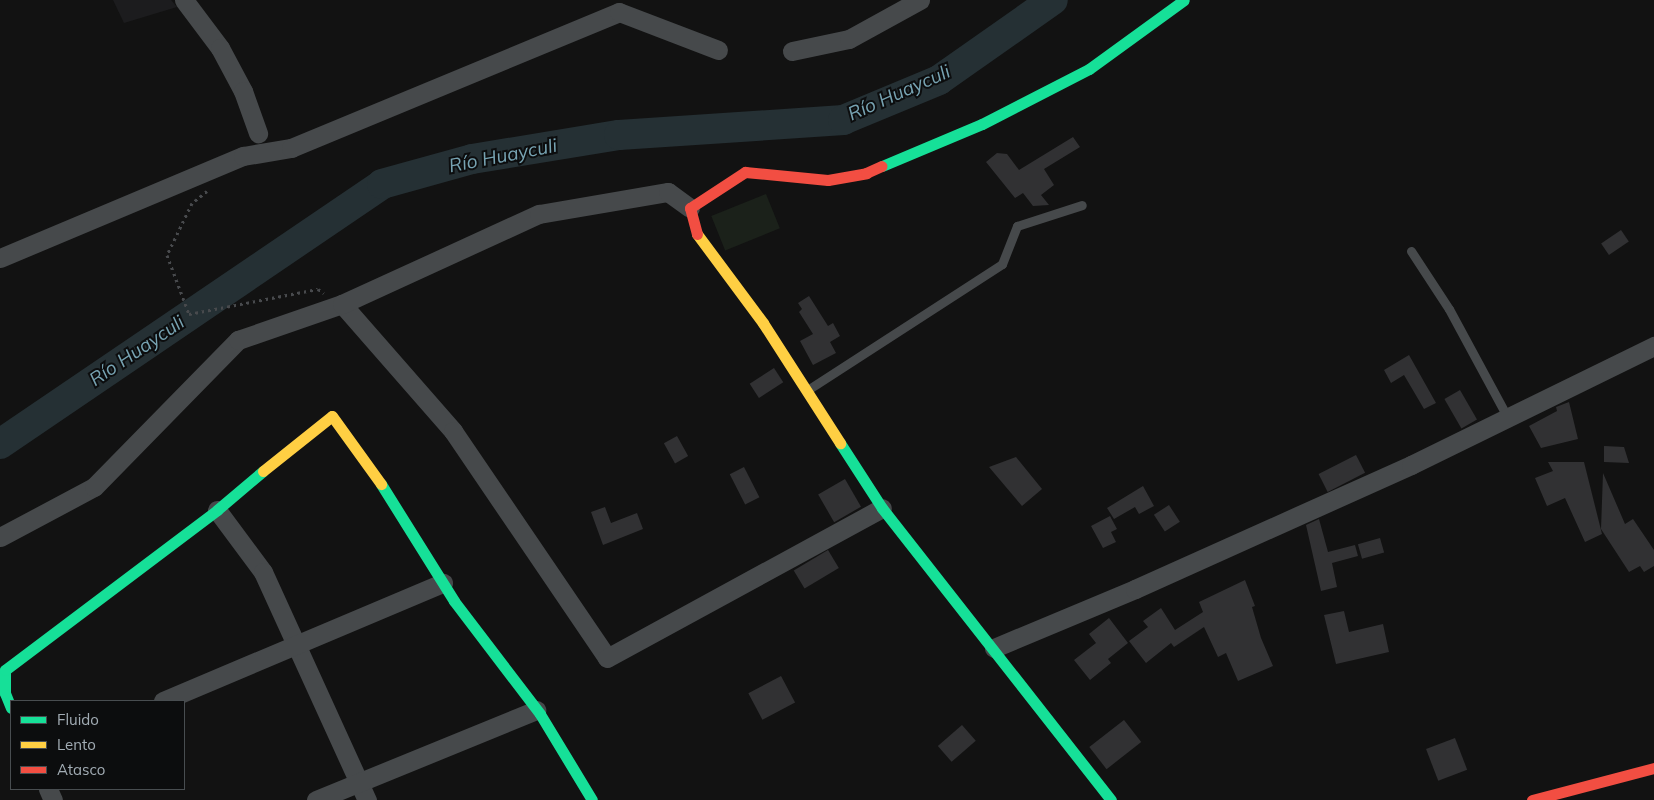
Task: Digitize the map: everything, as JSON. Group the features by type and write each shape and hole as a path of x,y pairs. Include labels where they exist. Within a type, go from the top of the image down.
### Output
{"street":[{"path":"184,0 220,48 243,91 258,133"},
{"path":"792,51 850,39 920,0"},
{"path":"690,208 745,172 828,180 866,173 893,162 982,124 1089,69 1184,0"},
{"path":"0,258 243,156 291,148 619,12 718,50"},
{"path":"0,537 94,487 238,340 342,304 539,214 668,192 690,208 697,234 763,323 882,508 994,648 1111,800"},
{"path":"342,304 453,431 607,658 882,508"},
{"path":"994,648 1144,585 1412,465 1654,346"},
{"path":"10,706 4,693 4,670 218,510 298,440 332,416 388,493 443,583 536,710 592,800"},
{"path":"218,510 263,572 367,800"},
{"path":"165,700 443,583"},
{"path":"316,800 536,710"},
{"path":"1532,800 1654,768"}],"lane":[{"path":"806,390 1002,264 1017,226 1082,205"},
{"path":"1410,251 1449,309 1508,418"}],"path":[{"path":"213,186 192,203 167,255 189,314 318,289 342,304"}],"shaded area":[{"path":"113,0 171,0 177,7 124,23"},
{"path":"766,194 780,228 725,250 711,216"}],"building":[{"path":"1073,137 1080,147 1044,169 1054,185 1041,195 1049,205 1033,206 1023,193 1015,198 986,162 997,153 1007,154 1019,170"},
{"path":"1621,230 1629,242 1609,255 1601,243"},
{"path":"809,296 828,326 833,323 840,336 830,342 836,353 813,365 800,341 813,334 799,312 802,309 798,303"},
{"path":"1409,355 1436,403 1424,409 1404,375 1391,383 1384,370"},
{"path":"774,368 783,382 759,398 750,384"},
{"path":"1460,390 1477,419 1461,428 1444,399"},
{"path":"1569,402 1578,439 1541,448 1529,426 1557,411 1556,407"},
{"path":"677,436 688,456 675,463 664,443"},
{"path":"1604,446 1624,447 1629,463 1604,462"},
{"path":"1356,455 1365,473 1328,492 1319,474"},
{"path":"1016,457 1042,489 1022,506 989,467"},
{"path":"1548,462 1584,462 1602,534 1585,542 1565,498 1547,506 1535,478 1553,471"},
{"path":"744,467 759,497 745,505 730,474"},
{"path":"1603,473 1625,524 1633,519 1654,550 1654,566 1644,572 1640,566 1629,572 1601,529"},
{"path":"845,479 861,507 834,522 818,495"},
{"path":"1143,486 1154,506 1139,514 1135,507 1114,519 1107,508"},
{"path":"1169,505 1180,522 1165,532 1154,515"},
{"path":"605,507 611,523 637,513 643,529 603,545 591,512"},
{"path":"1110,516 1117,529 1111,532 1116,542 1103,548 1091,526"},
{"path":"1319,519 1328,552 1355,545 1358,556 1332,563 1337,587 1321,591 1306,525"},
{"path":"1380,538 1384,552 1362,559 1358,544"},
{"path":"828,550 839,568 805,589 794,571"},
{"path":"1245,580 1255,606 1252,607 1261,638 1273,666 1238,681 1226,653 1218,657 1204,627 1174,647 1171,643 1146,663 1129,641 1148,627 1143,621 1161,608 1175,630 1203,612 1199,602"},
{"path":"1344,611 1349,632 1383,624 1389,652 1336,664 1324,615"},
{"path":"1109,618 1128,643 1108,659 1111,663 1090,680 1074,660 1096,643 1089,634"},
{"path":"781,676 795,702 762,720 748,693"},
{"path":"1124,720 1141,742 1107,769 1089,747"},
{"path":"962,725 976,741 952,762 938,746"},
{"path":"1455,738 1467,770 1438,781 1426,749"}],"waterway":[{"name":"Río Huayculi","path":"0,444 382,184 472,159 619,135 843,120 939,80 1053,0"}],"traffic: fast":[{"path":"882,166 982,124 1089,69 1184,0"},
{"path":"840,443 882,508 1111,800"},
{"path":"10,706 5,693 5,670 217,510 263,471"},
{"path":"381,484 454,601 540,714 592,800"}],"traffic: slow":[{"path":"697,234 763,323 840,443"},
{"path":"263,471 332,416 381,484"}],"traffic: jam":[{"path":"697,234 690,208 745,172 828,180 866,173 882,166"},
{"path":"1532,800 1654,768"}]}
